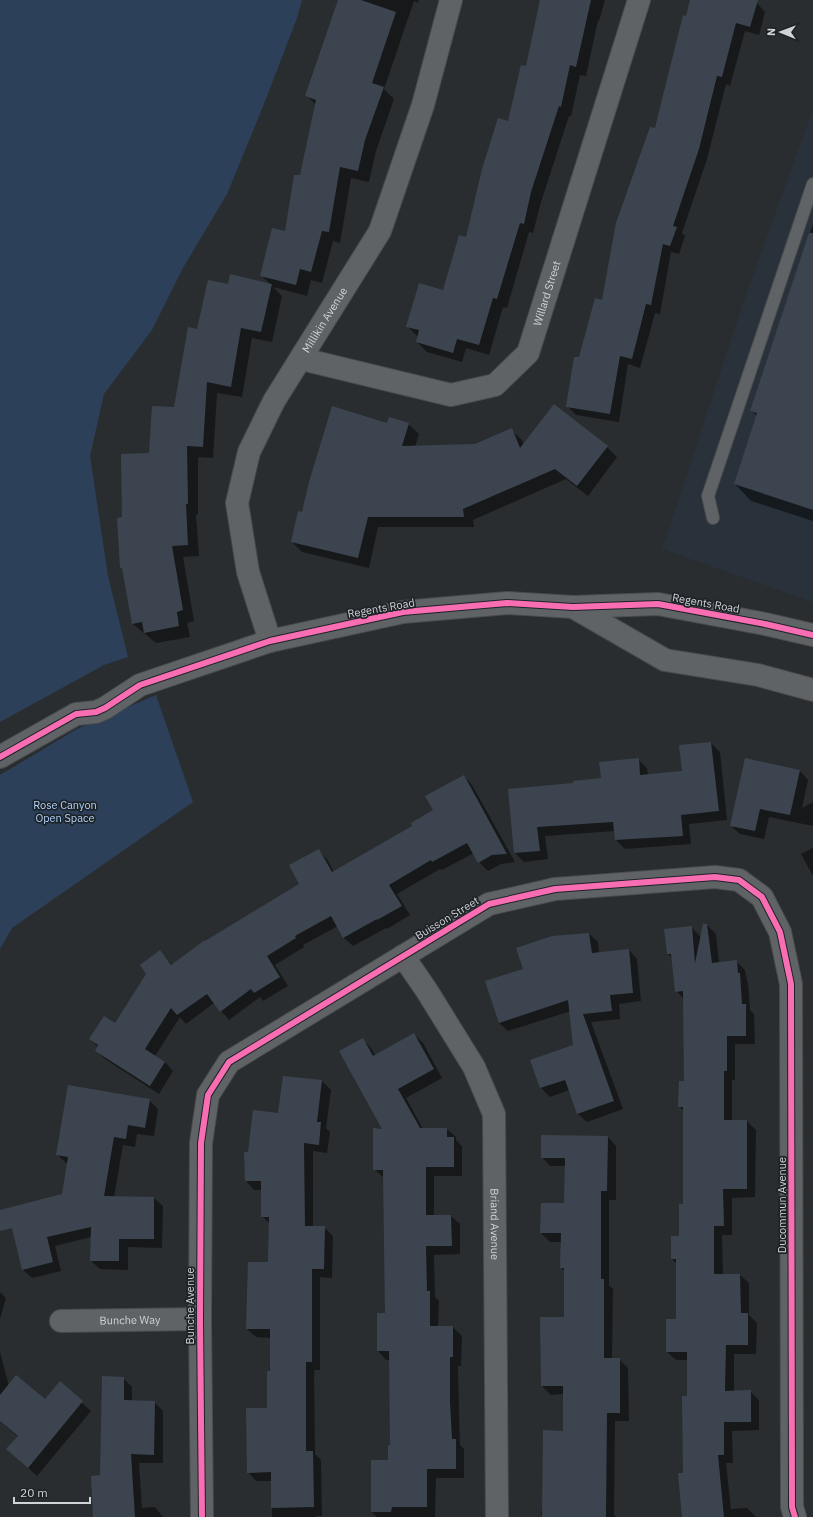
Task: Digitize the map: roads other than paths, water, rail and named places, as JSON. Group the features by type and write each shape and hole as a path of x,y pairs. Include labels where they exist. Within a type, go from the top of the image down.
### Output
{"street":[{"name":"Millikin Avenue","path":"270,641 248,572 237,503 249,452 274,401 302,359 380,231 423,105 451,0"},
{"name":"Willard Street","path":"302,359 451,395 495,386 528,353 639,0"},
{"name":"Regents Road","path":"0,757 76,714 96,712 105,708 140,685 270,641 403,612 507,604 573,608 658,604 765,624 813,635"},
{"name":"Regents Road","path":"573,608 665,660 758,675 813,690"},
{"name":"Buisson Street","path":"208,1095 229,1062 489,904 555,889 715,877 739,880 762,897"},
{"name":"Ducommun Avenue","path":"762,897 780,932 791,984 792,1507 795,1517"},
{"name":"Briand Avenue","path":"403,956 427,991 474,1067 494,1114 496,1517"},
{"name":"Bunche Avenue","path":"202,1517 200,1319 201,1143 208,1095"},
{"name":"Bunche Way","path":"61,1320 200,1319"}],"lane":[{"path":"713,518 708,496 813,184"}],"park label":[{"name":"Rose Canyon Open Space","path":"65,811"}]}
